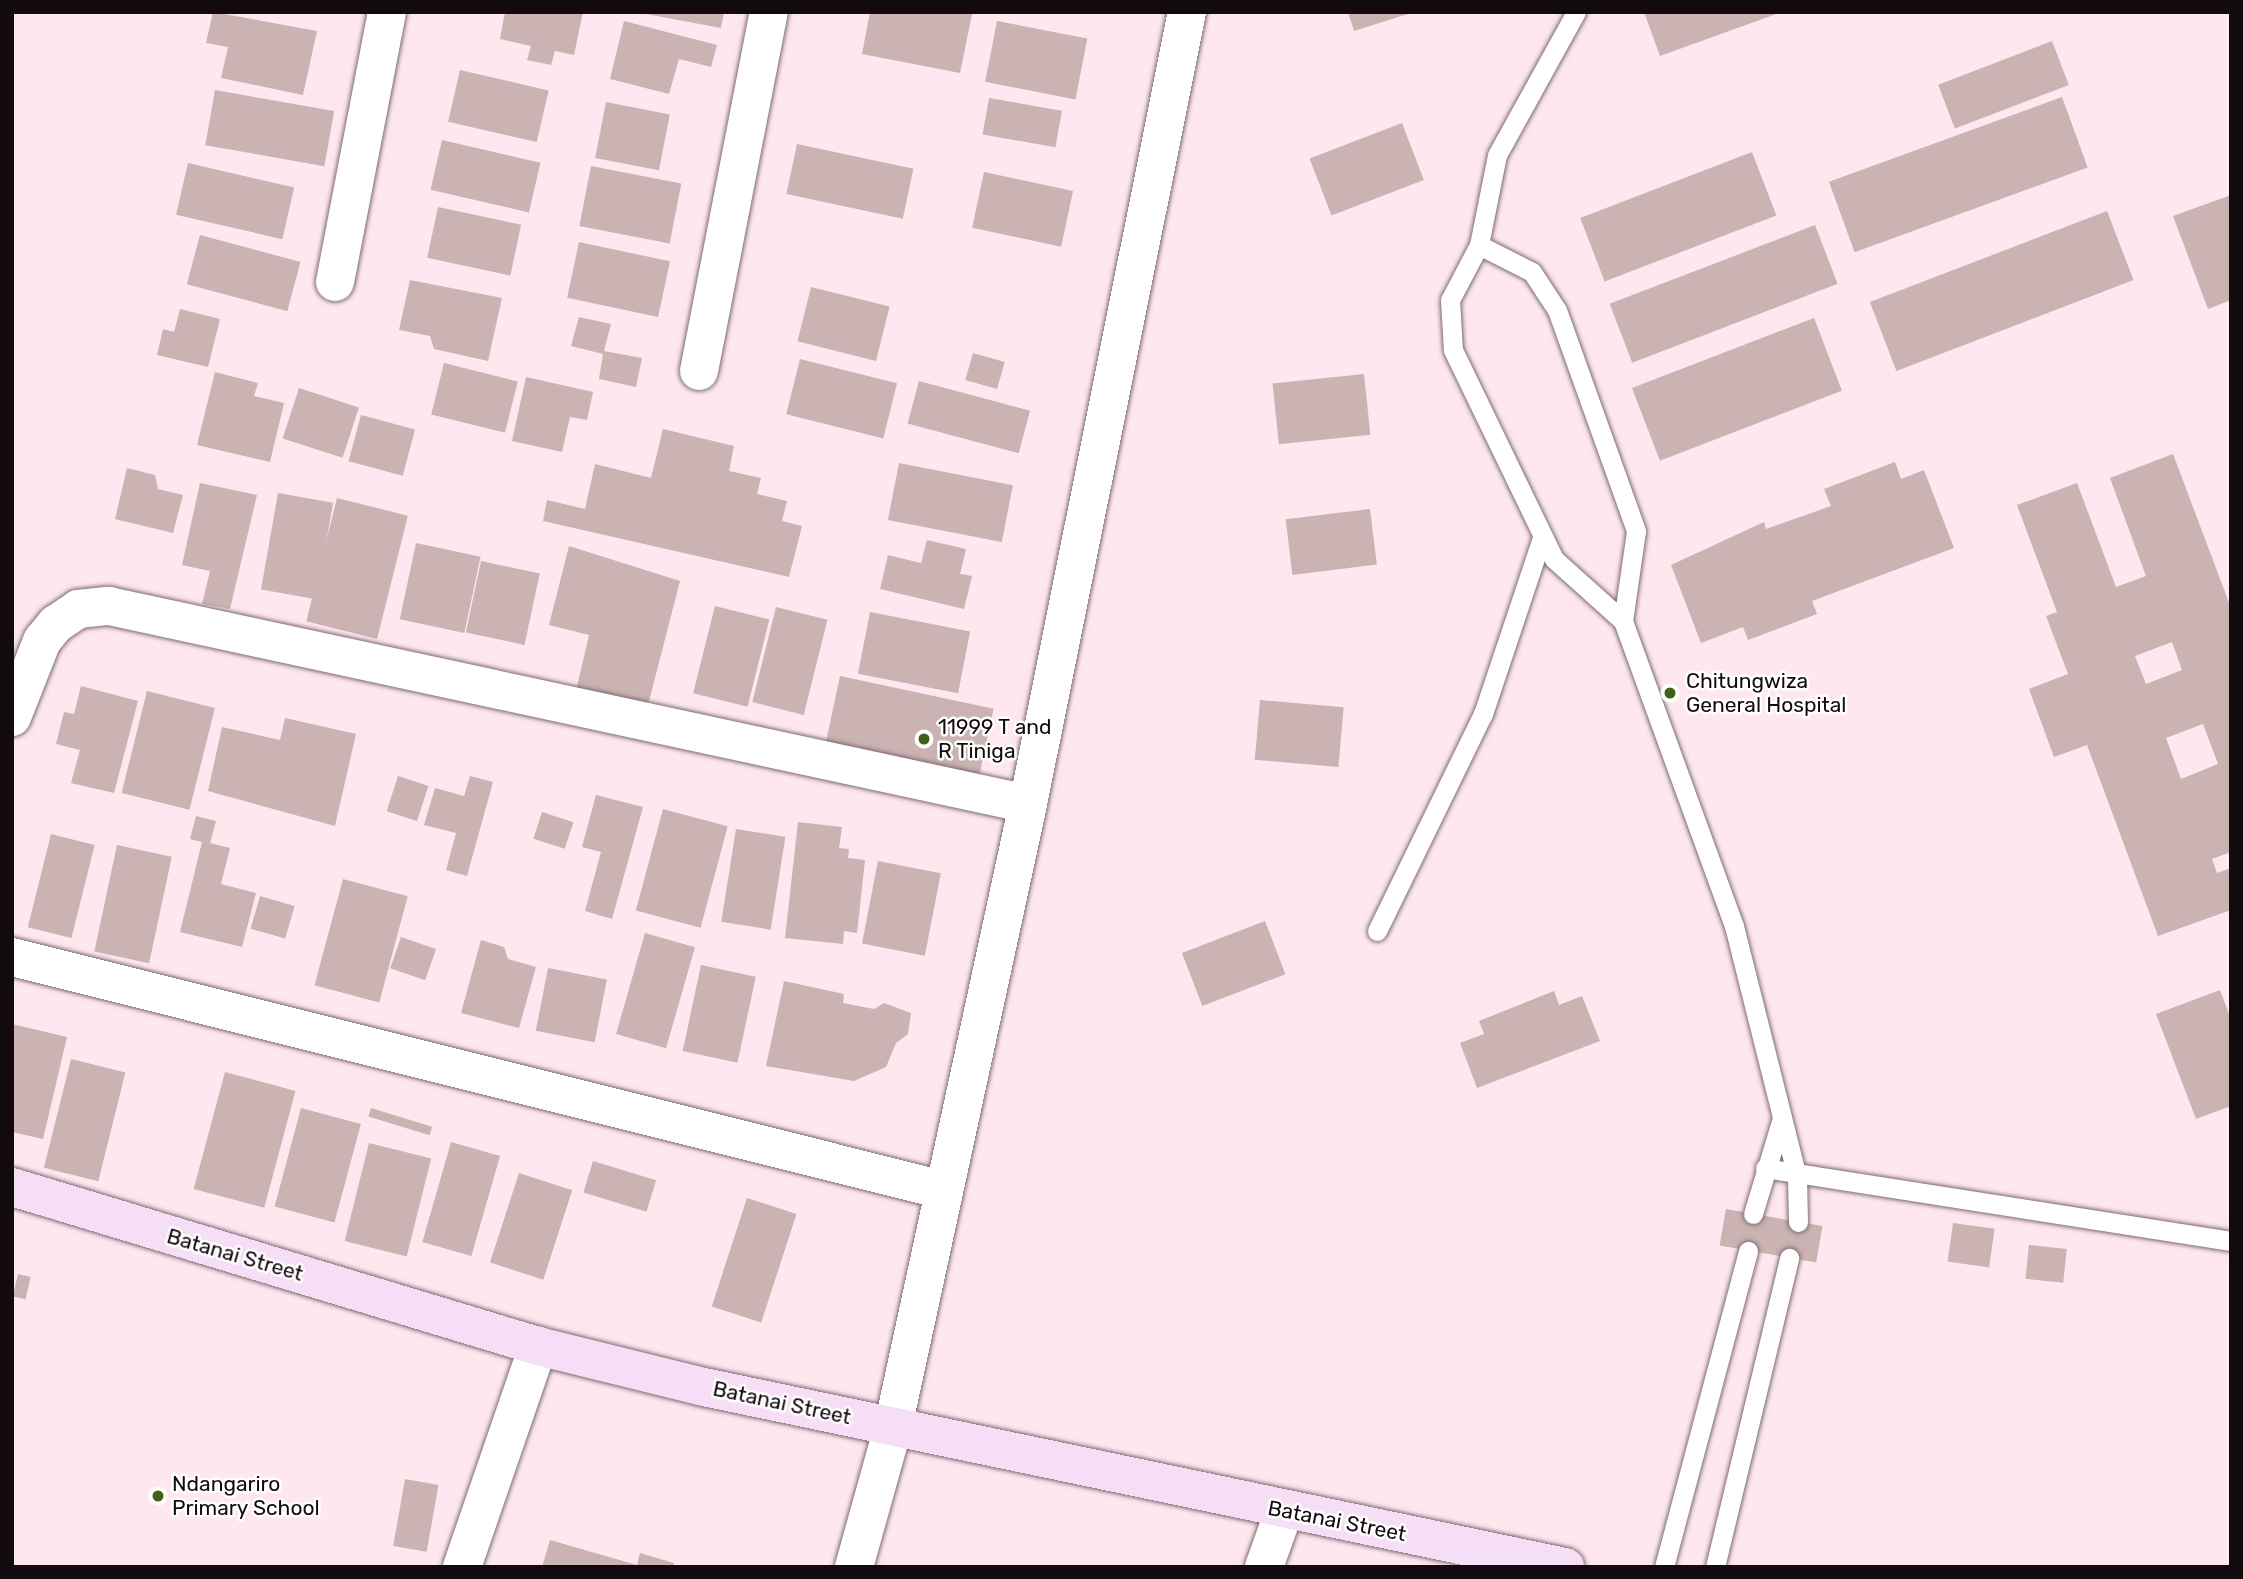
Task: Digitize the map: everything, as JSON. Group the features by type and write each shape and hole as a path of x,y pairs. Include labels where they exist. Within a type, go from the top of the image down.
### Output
{"street":[{"path":"335,282 387,12"},
{"path":"699,371 769,12"},
{"path":"855,1567 893,1427 1028,804 1188,12"},
{"path":"12,717 42,641 56,624 78,609 109,606 1028,804"},
{"path":"12,957 943,1190"},
{"name":"Batanai Street","path":"12,1187 538,1346 893,1427 1284,1511 1565,1567"},
{"path":"462,1567 538,1346"},
{"path":"1264,1567 1284,1511"}],"lane":[{"path":"1576,12 1497,155 1479,245 1450,300 1453,349 1542,538 1577,583 1623,621"},
{"path":"1479,245 1532,272 1557,310 1636,531 1623,621 1734,926 1797,1177 1798,1222"},
{"path":"1377,931 1483,714 1542,538"},
{"path":"1754,1214 1765,1168 1782,1118"},
{"path":"1765,1168 1797,1177 2231,1241"},
{"path":"1664,1567 1748,1251"},
{"path":"1715,1567 1790,1258"}],"building":[{"path":"213,12 317,31 303,95 221,78 228,47 206,43"},
{"path":"505,12 583,12 574,55 555,51 551,65 527,60 531,46 500,39"},
{"path":"635,12 724,12 721,28"},
{"path":"870,12 972,14 960,73 862,54"},
{"path":"1348,12 1410,12 1411,13 1354,31"},
{"path":"1644,12 1779,12 1779,13 1660,56"},
{"path":"624,21 717,45 711,67 679,59 669,94 610,79"},
{"path":"997,21 1087,39 1075,99 985,82"},
{"path":"2052,41 2069,85 1955,129 1938,85"},
{"path":"460,70 549,90 537,142 448,122"},
{"path":"215,90 334,111 324,166 205,145"},
{"path":"2062,97 2088,167 1855,252 1829,182"},
{"path":"989,98 1062,111 1055,147 983,134"},
{"path":"606,102 670,114 659,170 595,158"},
{"path":"1402,123 1424,180 1331,215 1310,158"},
{"path":"442,140 540,163 529,212 431,190"},
{"path":"797,144 913,169 903,219 786,194"},
{"path":"1752,152 1776,215 1605,281 1580,218"},
{"path":"188,163 294,188 282,239 176,215"},
{"path":"591,166 681,184 670,243 579,226"},
{"path":"984,172 1073,191 1061,247 972,228"},
{"path":"2231,195 2231,300 2208,309 2173,216"},
{"path":"438,207 521,225 510,276 427,258"},
{"path":"2107,211 2134,280 1896,371 1870,302"},
{"path":"1815,225 1838,284 1632,363 1610,304"},
{"path":"200,235 300,262 287,311 187,284"},
{"path":"579,242 670,261 658,317 567,298"},
{"path":"410,280 502,298 488,361 434,349 430,336 399,330"},
{"path":"811,287 890,307 876,361 797,341"},
{"path":"180,309 220,319 208,367 157,355 163,329 174,332"},
{"path":"579,317 611,324 604,351 642,358 636,387 599,379 603,354 571,346"},
{"path":"1814,318 1842,391 1660,461 1632,388"},
{"path":"973,353 1005,362 997,389 965,380"},
{"path":"800,359 897,383 883,438 786,414"},
{"path":"444,363 518,381 505,433 431,414"},
{"path":"215,372 258,383 254,396 284,403 270,462 197,445"},
{"path":"1364,374 1370,435 1279,444 1273,384"},
{"path":"526,377 593,392 587,420 570,417 562,452 512,441"},
{"path":"919,381 1030,411 1019,453 908,424"},
{"path":"299,388 359,407 343,458 283,438"},
{"path":"361,415 415,429 403,476 349,461"},
{"path":"663,429 734,446 729,471 761,478 757,494 787,501 782,521 802,526 789,577 543,521 547,500 585,509 595,464 651,478"},
{"path":"2173,454 2231,608 2231,852 2212,859 2217,873 2231,868 2231,910 2158,936 2087,745 2054,757 2029,689 2068,674 2046,616 2057,612 2017,505 2077,483 2116,587 2146,576 2110,478","holes":["2172,642 2182,670 2146,684 2135,656","2203,724 2218,764 2181,779 2166,738"]},
{"path":"1895,462 1901,479 1924,470 1954,548 1812,601 1817,614 1748,640 1743,627 1701,643 1671,565 1764,522 1766,529 1831,506 1824,489"},
{"path":"899,463 1013,485 1002,542 888,520"},
{"path":"127,468 155,475 158,489 183,495 173,533 115,519"},
{"path":"200,483 257,495 230,609 202,604 210,571 182,565"},
{"path":"278,493 333,503 316,599 261,590"},
{"path":"337,498 408,516 377,639 306,621"},
{"path":"1370,509 1377,565 1292,575 1286,519"},
{"path":"927,540 966,549 960,574 972,576 964,609 880,589 888,555 921,563"},
{"path":"416,543 481,557 464,633 400,619"},
{"path":"569,546 680,581 647,709 576,691 589,635 549,625"},
{"path":"481,561 540,573 525,645 466,632"},
{"path":"715,606 769,620 748,707 693,693"},
{"path":"776,607 827,620 804,715 752,702"},
{"path":"870,612 970,631 958,693 858,674"},
{"path":"840,676 994,709 978,782 824,749"},
{"path":"81,686 138,701 114,793 71,783 80,750 56,744 64,712 74,714"},
{"path":"147,691 215,708 190,810 122,793"},
{"path":"1260,700 1344,707 1338,767 1255,760"},
{"path":"285,718 356,734 335,826 208,791 222,727 280,740"},
{"path":"398,776 428,786 417,821 387,811"},
{"path":"470,776 493,782 467,876 446,870 456,833 424,825 435,788 464,796"},
{"path":"596,795 643,807 612,919 585,911 601,852 582,847"},
{"path":"663,809 728,826 701,928 636,910"},
{"path":"542,812 573,822 565,849 533,839"},
{"path":"196,816 216,821 210,843 230,848 221,884 256,893 242,947 180,932 202,842 190,839"},
{"path":"798,822 842,827 839,848 849,849 848,858 865,860 857,933 844,931 843,944 785,938"},
{"path":"736,829 785,837 771,930 721,922"},
{"path":"51,834 95,845 71,938 28,927"},
{"path":"117,845 172,857 149,963 94,952"},
{"path":"878,861 941,873 925,956 862,943"},
{"path":"343,879 408,896 379,1003 315,985"},
{"path":"260,896 295,906 285,939 251,929"},
{"path":"1265,921 1285,974 1202,1006 1182,953"},
{"path":"645,933 695,947 666,1048 616,1034"},
{"path":"401,937 436,949 425,980 390,968"},
{"path":"481,940 504,947 508,959 536,967 519,1028 461,1013"},
{"path":"701,965 756,977 737,1063 683,1051"},
{"path":"548,968 607,979 595,1042 536,1031"},
{"path":"784,981 844,994 843,1003 874,1009 884,1003 911,1013 908,1034 896,1043 886,1067 854,1081 766,1066"},
{"path":"2220,990 2231,1019 2231,1106 2196,1119 2156,1014"},
{"path":"1554,991 1559,1005 1582,996 1600,1041 1477,1088 1460,1043 1484,1034 1479,1021"},
{"path":"12,1024 67,1037 43,1139 12,1132"},
{"path":"71,1059 125,1073 98,1181 44,1168"},
{"path":"225,1072 296,1091 264,1208 194,1189"},
{"path":"301,1108 361,1124 334,1223 275,1207"},
{"path":"371,1108 432,1127 430,1135 368,1117"},
{"path":"451,1142 500,1156 471,1256 422,1242"},
{"path":"369,1143 431,1158 407,1256 345,1241"},
{"path":"593,1161 656,1180 646,1212 583,1193"},
{"path":"519,1173 572,1190 543,1280 490,1262"},
{"path":"747,1198 796,1214 761,1322 712,1306"},
{"path":"1726,1209 1823,1226 1816,1262 1720,1245"},
{"path":"1953,1223 1995,1229 1989,1267 1948,1262"},
{"path":"2029,1245 2067,1249 2063,1283 2025,1279"},
{"path":"18,1274 31,1277 25,1299 13,1296"},
{"path":"405,1479 438,1485 427,1552 393,1546"},
{"path":"550,1540 637,1565 640,1553 674,1563 673,1567 542,1567"}],"place":[{"name":"Chitungwiza General Hospital","path":"1670,693"},
{"name":"11999 T and R Tiniga","path":"924,739"},
{"name":"Ndangariro Primary School","path":"158,1496"}]}
